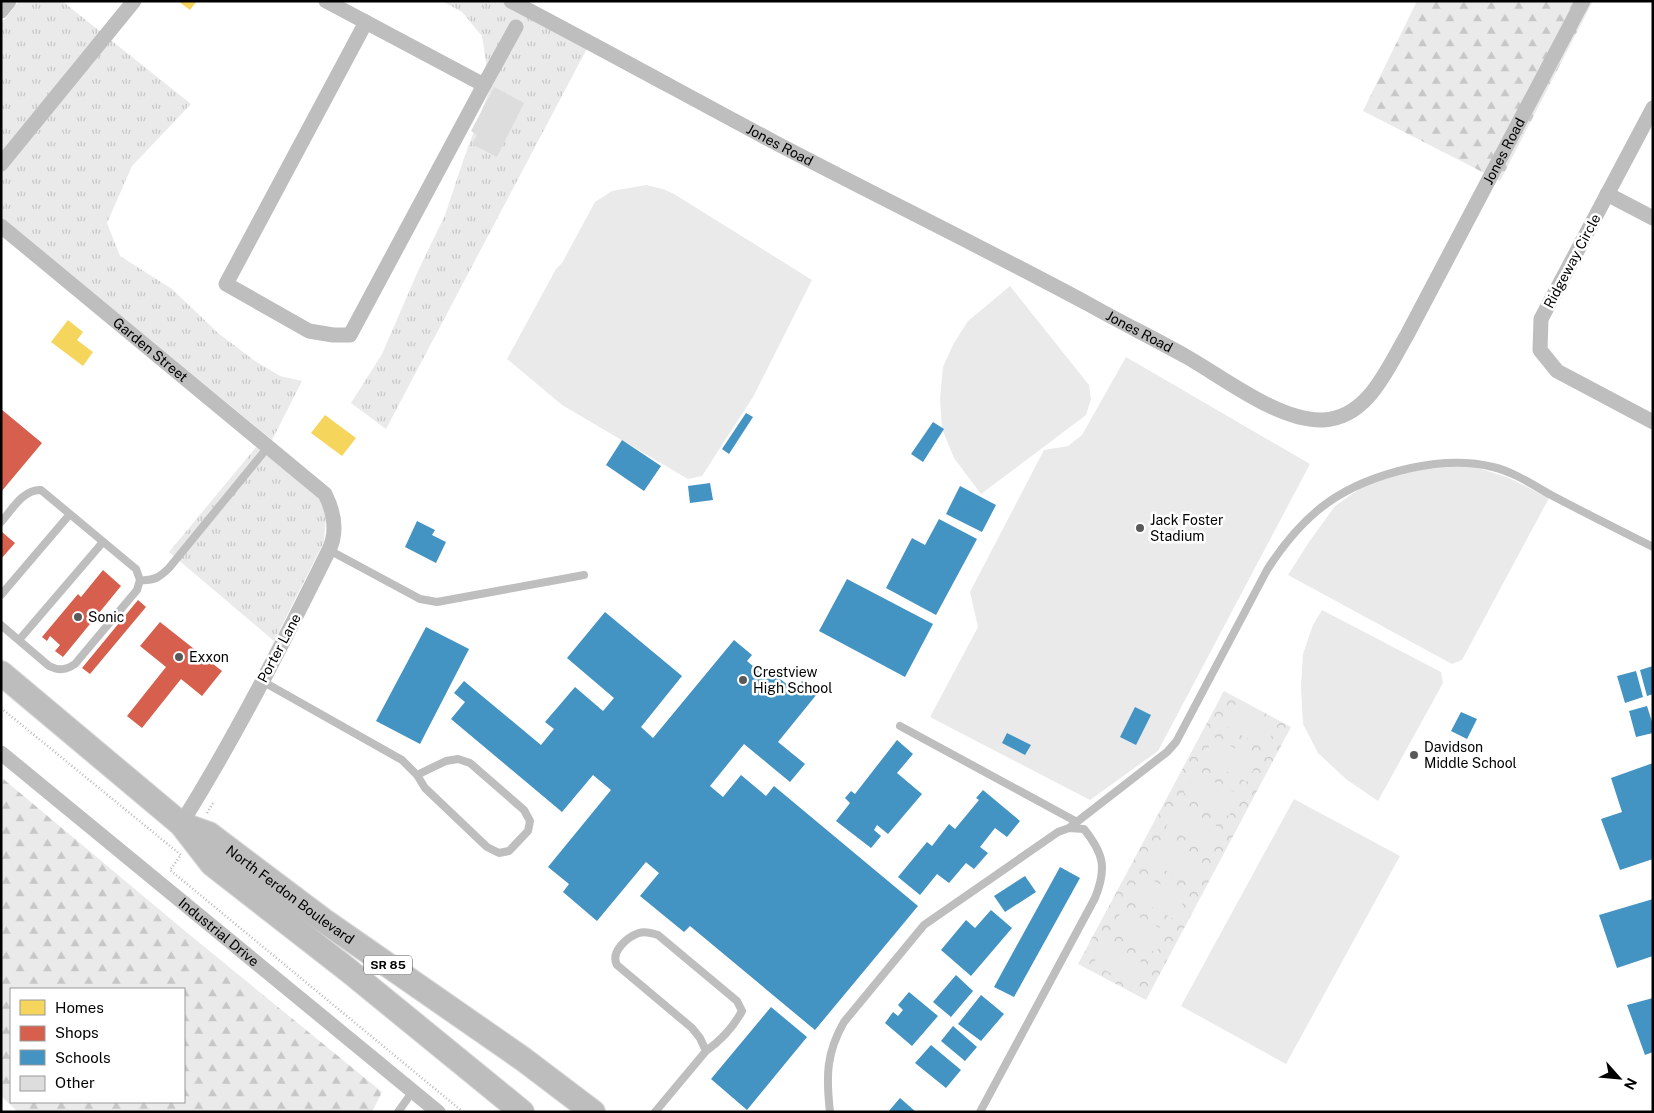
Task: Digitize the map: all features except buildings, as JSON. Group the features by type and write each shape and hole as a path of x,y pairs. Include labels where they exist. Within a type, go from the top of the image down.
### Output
{"main road":[{"name":"North Ferdon Boulevard","path":"1,673 71,733 143,790 181,824 212,864 348,970 522,1112"},
{"name":"North Ferdon Boulevard","path":"181,824 209,834 323,920 522,1058 594,1112"}],"street":[{"path":"1,11 9,1"},
{"path":"1,164 134,1"},
{"path":"326,1 484,85"},
{"name":"Jones Road","path":"511,1 775,142 1061,290 1187,358 1267,404 1290,415 1310,420 1325,420 1346,414 1364,402 1379,384 1407,335 1583,1"},
{"path":"366,22 226,284 309,331 333,335 350,336 516,27"},
{"name":"Ridgeway Circle","path":"1653,108 1541,319 1540,350 1557,371 1653,422"},
{"path":"1607,194 1653,218"},
{"name":"Garden Street","path":"1,226 300,473"},
{"name":"Porter Lane","path":"181,824 262,681 332,544 334,516 332,508 325,494 300,473"},
{"name":"Industrial Drive","path":"1,753 438,1112"}],"lane":[{"path":"140,580 151,581 159,578 169,568 268,446"},
{"path":"830,1112 827,1087 829,1059 834,1039 844,1022 924,925 1058,832 1069,828 1168,752 1176,742 1275,556 1293,532 1330,500 1370,479 1395,472 1435,463 1467,462 1495,468 1523,479 1653,547"},
{"path":"1,522 27,492 41,490 136,569 140,580 137,590 75,664 63,670 55,669 1,625"},
{"path":"1,595 70,514"},
{"path":"19,640 104,542"},
{"path":"329,550 420,599 432,602 478,596 584,575"},
{"path":"262,681 402,760 417,775 425,788 487,847 499,853 509,851 528,831 530,821 524,810 470,763 458,759 446,761 417,775"},
{"path":"900,726 1077,822"},
{"path":"980,1112 1095,898 1101,883 1102,864 1096,844 1084,829 1069,828"},
{"path":"655,1112 706,1051 714,1045 738,1018 742,1010 738,1000 658,935 651,932 640,932 629,938 615,953 614,960 617,965 692,1028 700,1038 706,1051"},
{"path":"398,1112 413,1091"}],"path":[{"path":"1,708 181,855 170,870 463,1112"}],"green space":[{"path":"19,1 62,1 191,104 132,166 107,223 120,256 172,289 218,333 255,361 280,376 302,381 272,440 1,217 1,24"},
{"path":"442,1 523,1 591,41 386,429 351,403 382,354 445,215 490,89 482,36 462,12"},
{"path":"1417,1 1593,1 1500,181 1363,111"},
{"path":"646,185 674,194 812,280 753,397 702,476 688,479 562,405 507,359 595,202 612,191"},
{"path":"1010,286 1089,385 1091,399 1086,415 981,494 954,458 942,429 940,399 943,367 954,343 968,321"},
{"name":"Jack Foster Stadium","path":"1126,357 1310,464 1158,751 1090,800 930,717 978,627 970,592 1044,450 1068,446 1082,435"},
{"path":"257,446 319,498 326,516 324,542 274,641 169,552"},
{"path":"1466,464 1509,478 1549,498 1462,660 1452,664 1288,575 1335,506 1368,483 1413,467"},
{"path":"1322,610 1441,672 1443,683 1378,801 1346,779 1318,753 1303,724 1301,687 1303,654 1313,625"},
{"path":"1224,691 1291,727 1146,1000 1078,964"},
{"path":"1232,703 1276,727 1265,748 1221,724"},
{"path":"1214,737 1258,761 1247,782 1203,759"},
{"path":"1195,772 1240,795 1229,816 1184,793"},
{"path":"1,777 382,1092 372,1112 18,1112 1,1096"},
{"path":"1294,799 1400,856 1286,1064 1181,1006"},
{"path":"1178,806 1222,829 1211,851 1166,827"},
{"path":"1159,840 1204,864 1193,885 1148,861"},
{"path":"1141,874 1186,898 1174,919 1130,895"},
{"path":"1123,908 1167,932 1156,953 1112,929"},
{"path":"1105,942 1149,966 1138,987 1093,964"}],"place":[{"name":"Jack Foster Stadium","path":"1140,528"},
{"name":"Sonic","path":"78,617"},
{"name":"Exxon","path":"179,657"},
{"name":"Crestview High School","path":"743,680"},
{"name":"Davidson Middle School","path":"1414,755"}]}
